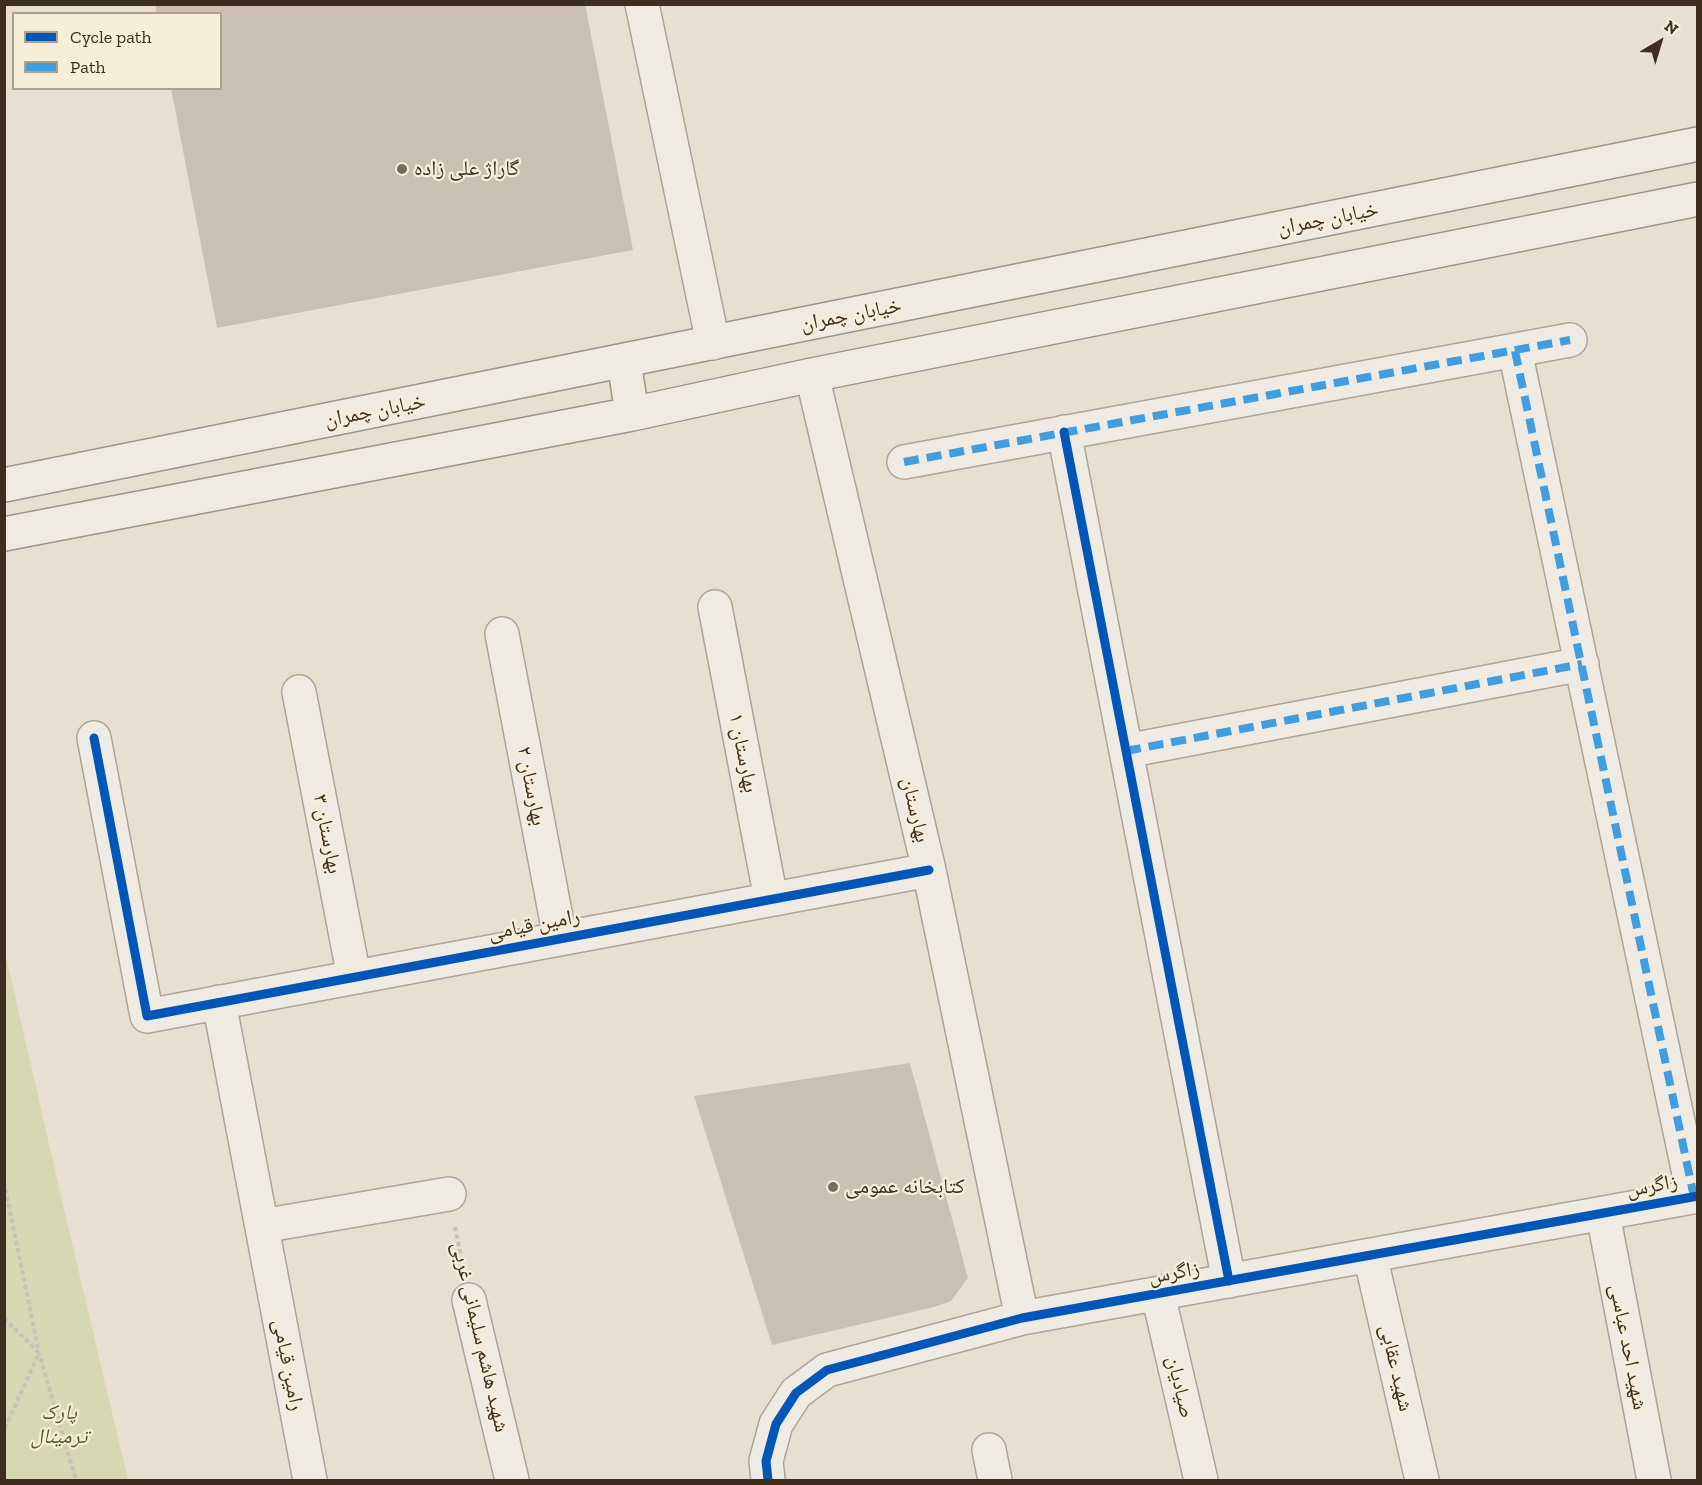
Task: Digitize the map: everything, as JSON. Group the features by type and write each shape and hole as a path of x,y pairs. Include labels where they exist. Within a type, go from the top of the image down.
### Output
{"street":[{"path":"642,4 712,343"},
{"name":"خیابان چمران","path":"4,485 1698,144"},
{"path":"4,534 632,414 812,375 1698,199"},
{"path":"904,462 1570,340"},
{"path":"1515,351 1696,1197"},
{"path":"624,361 632,414"},
{"name":"بهارستان","path":"812,375 929,870 1022,1318"},
{"path":"1064,432 1229,1281"},
{"name":"بهارستان ۱","path":"715,607 771,899"},
{"name":"بهارستان ۲","path":"502,634 560,938"},
{"path":"1126,751 1582,664"},
{"name":"بهارستان ۳","path":"299,692 354,977"},
{"name":"رامین قیامی","path":"94,738 147,1016 929,870"},
{"name":"رامین قیامی","path":"219,1002 310,1480"},
{"path":"262,1227 449,1194"},
{"name":"زاگرس","path":"768,1480 766,1461 776,1424 796,1393 827,1370 1022,1318 1696,1197"},
{"name":"شهید احد عباسی","path":"1603,1214 1654,1480"},
{"name":"شهید عقابی","path":"1370,1256 1422,1480"},
{"name":"صیادیان","path":"1158,1294 1201,1480"},
{"name":"شهید هاشم سلیمانی غربی","path":"469,1300 512,1480"}],"path":[{"path":"4,1182 39,1353 76,1480"},
{"path":"4,1318 39,1353"},
{"path":"4,1430 39,1353"}],"green space":[{"name":"پارک ترمینال","path":"4,948 60,1192 128,1480 5,1480"}],"building":[{"name":"گاراژ علی زاده","path":"155,4 585,4 633,250 217,328 171,90 222,90 222,12 157,12"},
{"name":"کتابخانه عمومی","path":"910,1063 968,1278 951,1301 934,1307 772,1345 694,1096"}],"marked path":[{"path":"904,462 1570,340"},
{"path":"1515,351 1694,1197"},
{"path":"1126,751 1582,664"}],"cycle path":[{"path":"1064,432 1229,1281"},
{"path":"94,738 147,1016 929,870"},
{"path":"768,1480 766,1461 776,1424 796,1393 827,1370 1022,1318 1698,1196"}],"place":[{"name":"گاراژ علی زاده","path":"402,169"},
{"name":"کتابخانه عمومی","path":"833,1187"}]}
